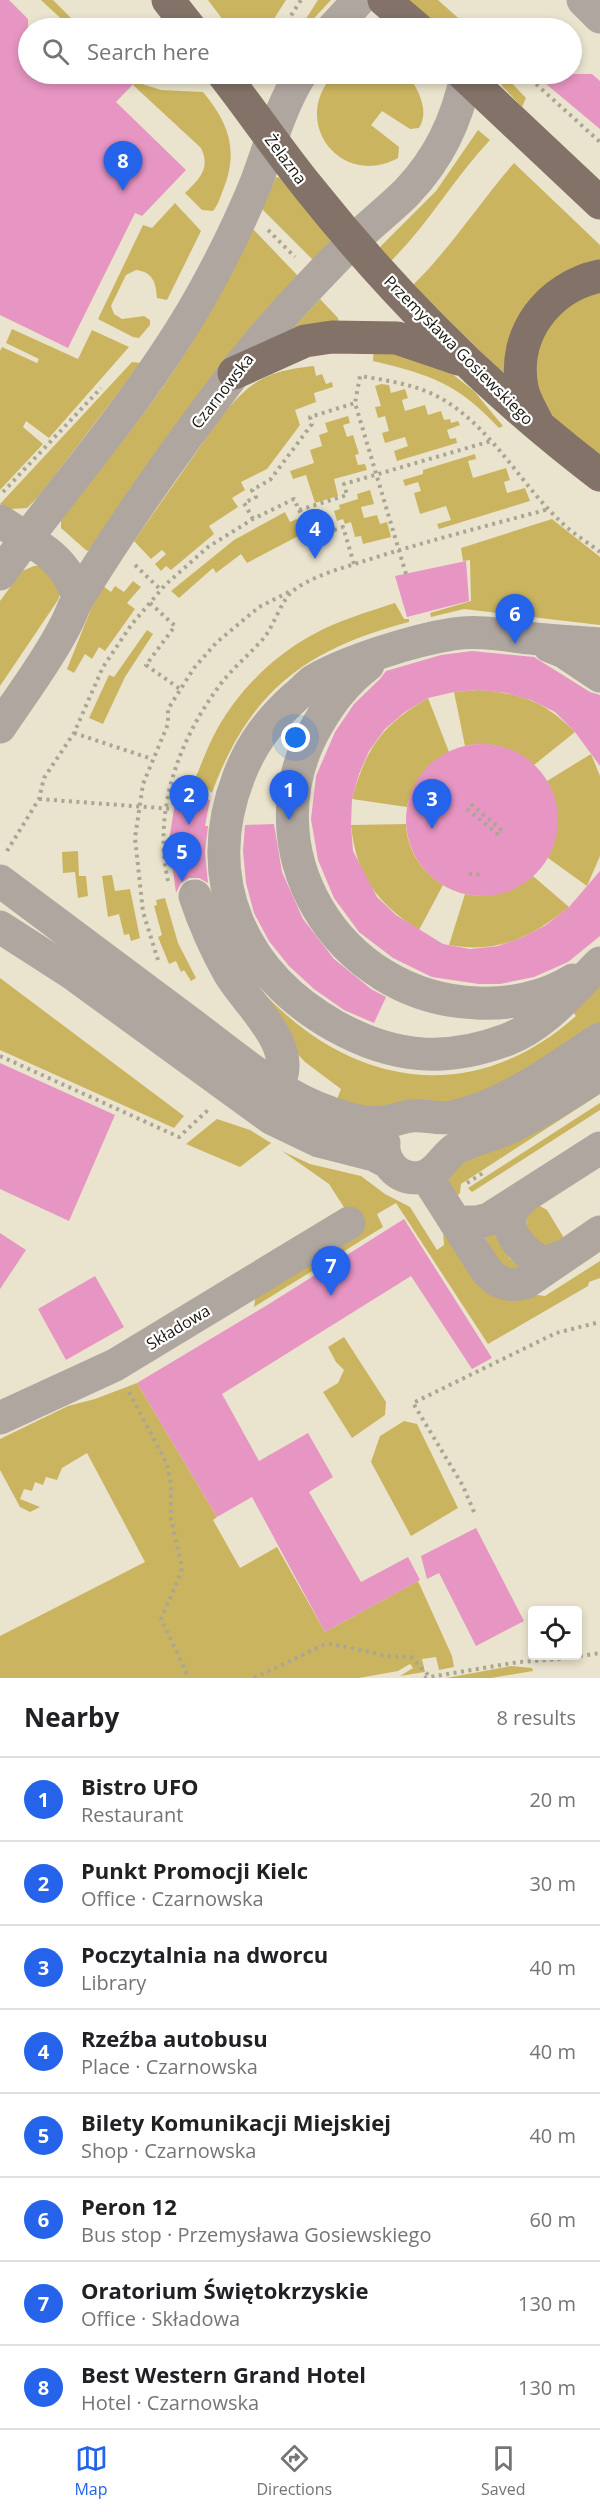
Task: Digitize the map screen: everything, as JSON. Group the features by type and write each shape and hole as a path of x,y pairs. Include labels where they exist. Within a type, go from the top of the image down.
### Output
{"main road":[{"path":"168,0 182,18"},
{"path":"384,0 405,18"},
{"name":"Żelazna","path":"230,84 352,241"},
{"path":"474,84 600,203"},
{"name":"Przemysława Gosiewskiego","path":"352,241 465,361 540,429 600,475"},
{"path":"540,429 522,389 523,351 528,330 540,310 556,294 581,280 600,276"},
{"path":"234,373 305,341 332,337 397,338 465,361"}],"street":[{"path":"343,18 360,0"},
{"path":"583,0 600,17"},
{"path":"0,574 13,530 117,424 172,345 223,254 296,84"},
{"name":"Czarnowska","path":"0,727 64,629 78,598 170,460 234,373 309,287 352,241 408,191 432,160 449,134 459,107 463,84"},
{"path":"13,530 64,567 72,580 78,598"},
{"path":"600,644 492,633 456,633 420,640 351,663 312,682 272,718 255,740 245,759 233,790 225,822 222,861 226,887 235,915 251,949 265,968 319,1017 356,1037 382,1047 405,1053 439,1056 508,1040 538,1023 600,963"},
{"path":"527,638 564,652 600,676"},
{"path":"386,652 355,675 329,704 309,738 297,774 293,813 296,852 308,890 326,923 351,953 382,976 418,993 455,1003 494,1004 533,997 568,983 600,963"},
{"path":"3,866 252,1069 307,1103 348,1119 369,1123 451,1117 500,1099 536,1080 600,1039"},
{"path":"182,891 213,941 230,974 272,1031 284,1062 283,1077 277,1086"},
{"path":"0,927 73,974 271,1118 319,1142 374,1155 405,1176 414,1178 434,1168 458,1148 520,1122 600,1074"},
{"path":"389,1164 384,1149 385,1140 394,1124 415,1119 441,1129 446,1145 434,1168 455,1222 486,1270 494,1280 502,1284 525,1283 600,1232"},
{"path":"455,1222 478,1222 489,1219 600,1149"},
{"path":"523,1198 513,1209 509,1220 513,1233 524,1250 533,1258 545,1263 564,1256"},
{"name":"Składowa","path":"0,1418 115,1365 349,1223"}],"path":[{"path":"290,18 302,0"},
{"path":"536,84 600,142"},
{"path":"266,228 298,260"},
{"path":"406,574 355,403 360,376 410,385 446,401 470,419 491,441 560,522 600,552"},
{"path":"0,494 107,381"},
{"path":"253,519 243,503 256,496 252,490 270,480 312,424 310,417 355,403"},
{"path":"299,510 347,495 344,484 491,441"},
{"path":"3,866 39,799 44,778 74,733 103,667 132,624 161,590 208,548 253,519 294,499 313,537 343,527 354,564"},
{"path":"159,962 143,912 137,865 135,838 139,805 152,759 168,724 168,709 180,689 216,642 259,607 323,575 399,550 549,509"},
{"path":"127,558 161,590"},
{"path":"182,891 165,867 165,808 175,767 191,730 217,689 241,659 264,638 292,590"},
{"path":"150,603 175,626 146,665 180,689"},
{"path":"74,733 152,759"},
{"path":"39,799 173,809"},
{"path":"471,804 504,832"},
{"path":"467,809 500,836"},
{"path":"470,874 483,875"},
{"path":"0,1056 179,1137 210,1108"},
{"path":"474,1512 463,1486 412,1402 556,1333 600,1322"},
{"path":"126,1387 167,1464 170,1475 171,1519 182,1567 161,1619 189,1678"},
{"path":"254,1678 323,1645 332,1644 388,1656 411,1656 430,1677"},
{"path":"424,1678 519,1662 600,1653"}],"shaded area":[{"path":"41,0 53,0 71,18 60,18"},
{"path":"208,0 286,0 274,18 222,18"},
{"path":"318,0 331,0 314,18 306,18"},
{"path":"408,0 438,0 458,18 429,18"},
{"path":"142,84 161,90 203,92 219,115 225,126 231,150 228,176 218,204 213,211 202,210 185,193 199,178 204,168 204,155 201,148 133,85"},
{"path":"327,84 414,84 423,107 422,121 419,128 410,129 382,111 371,125 399,147 398,158 377,165 358,165 341,158 328,146 319,130 317,112 321,93"},
{"path":"501,84 513,84 526,98 522,107"},
{"path":"478,130 490,140 391,261 380,248 381,246 436,191"},
{"path":"514,163 600,245 600,264 506,376 412,286 439,257"},
{"path":"276,177 281,178 330,239 313,260 262,209"},
{"path":"175,203 201,231 167,300 157,298 154,283 146,273 136,270 126,275 111,306 114,314 122,319 144,316 150,320 150,325 139,338 133,337 98,319 143,225 152,228"},
{"path":"253,229 298,276 91,549 87,551 61,528 61,518 128,434 175,369 207,318"},
{"path":"600,289 600,459 573,437 550,413 536,385 534,369 541,337 552,316"},
{"path":"320,299 338,318 339,325 293,328"},
{"path":"12,329 78,359 92,330 129,347 49,438 26,421 23,427 43,444 0,490 0,351 2,347 37,363 39,359 6,343"},
{"path":"374,347 451,373 474,391 503,426 499,428 470,401 442,383 427,376 373,361"},
{"path":"132,362 141,363 39,496 27,508 11,509 0,504"},
{"path":"314,366 316,376 322,374 326,384 332,382 333,387 314,393 316,402 295,410 300,425 267,469 241,482 245,490 232,498 238,507 209,526 214,534 171,570 166,566 161,571 155,564 166,554 162,550 151,559 134,541 221,417 242,394 261,380 284,371"},
{"path":"389,385 391,393 405,389 408,398 402,400 405,411 425,405 428,415 441,411 444,420 450,419 451,423 458,421 460,425 447,430 450,439 456,438 457,443 397,461 394,451 408,446 405,437 385,443 382,433 389,431 385,416 378,418 375,407 381,406 375,386"},
{"path":"348,416 350,423 343,425 347,437 353,435 359,454 355,455 358,465 365,464 367,470 334,479 338,496 315,503 306,475 293,479 290,471 314,463 310,450 322,446 319,435 328,432 325,423"},
{"path":"475,454 476,459 468,461 473,478 506,468 510,480 504,482 507,493 525,488 530,501 439,529 437,524 451,520 446,506 420,514 414,493 421,491 418,482 405,486 403,480 423,474 423,470"},
{"path":"370,490 374,504 361,507 364,518 377,515 380,524 387,522 391,537 363,544 361,536 355,537 351,522 345,524 343,519 337,521 334,511 340,509 339,505 358,499 357,494"},
{"path":"285,512 290,522 297,519 304,533 247,563 241,554 216,573 213,568 179,598 171,591 234,540"},
{"path":"552,519 600,557 600,625 464,609 431,617 430,613 471,601 470,560 463,561 461,548"},
{"path":"41,566 61,591 58,600 0,686 0,601 22,571"},
{"path":"133,581 141,587 127,603 135,609 105,651 99,647 92,659 85,654 74,673 67,669 93,604 103,586 111,592 115,586 124,592"},
{"path":"395,603 404,619 409,619 409,622 340,646 311,661 286,679 263,701 244,727 227,757 212,793 195,779 210,742 222,721 243,692 269,665 298,643 324,629"},
{"path":"147,630 153,634 125,677 103,724 89,718 109,675 114,677"},
{"path":"479,690 508,694 532,701 553,713 575,732 534,765 518,754 501,747 484,744 465,746 454,692"},
{"path":"428,698 449,752 427,768 417,782 407,807 352,799 363,766 387,728"},
{"path":"591,754 600,776 600,856 587,886 548,858 557,829 557,809 547,781"},
{"path":"406,824 412,851 428,873 443,885 419,930 391,909 371,886 358,859 351,825"},
{"path":"78,851 79,876 86,876 88,896 78,898 75,872 63,873 62,852"},
{"path":"112,875 115,891 130,889 140,938 131,941 129,934 124,935 119,914 108,917 102,876"},
{"path":"533,876 569,907 542,927 514,941 483,947 449,945 465,894 484,896 501,893"},
{"path":"165,898 178,943 196,978 191,981 184,970 181,972 176,961 169,964 158,937 162,935 154,906 157,905 156,900"},
{"path":"0,978 184,1116 174,1128 0,1050"},
{"path":"600,986 600,1026 534,1069 468,1100 387,1110 335,1104 341,1089 305,1062 287,1043 260,989 295,1022 333,1048 372,1065 413,1074 454,1074 496,1065 537,1045 576,1016 573,1012"},
{"path":"600,1085 600,1094 461,1184 460,1193 454,1199 448,1181 453,1169"},
{"path":"600,1103 600,1110 472,1192 468,1188"},
{"path":"217,1119 250,1130 271,1143 240,1167 186,1144"},
{"path":"282,1151 310,1164 361,1176 385,1194 410,1207 437,1250 444,1245 443,1232 530,1294 545,1296 600,1261 600,1278 589,1282 588,1286 488,1344 396,1203 377,1214 383,1227 254,1307 257,1287 356,1226 329,1184"},
{"path":"538,1205 547,1210 564,1238 552,1249 527,1235 526,1216"},
{"path":"497,1232 509,1258 522,1268 502,1273 484,1235"},
{"path":"344,1337 386,1402 385,1415 352,1438 323,1392 338,1383 344,1370 336,1362 328,1347"},
{"path":"137,1383 217,1517 213,1520 240,1568 277,1547 325,1632 418,1581 452,1656 454,1667 439,1670 436,1657 422,1659 425,1672 400,1676 413,1668 410,1664 398,1671 359,1678 0,1678 0,1636 145,1562 87,1453 62,1468 57,1480 46,1477 43,1485 35,1482 32,1491 24,1489 20,1499 40,1507 30,1512 20,1507 0,1470 0,1439 68,1406 95,1399"},
{"path":"404,1421 417,1424 458,1508 411,1536 371,1462 380,1436"},
{"path":"511,1666 532,1668 533,1671 491,1678 446,1678"}],"building":[{"path":"0,0 9,0 27,18 18,18 18,84 133,84 116,102 186,170 142,216 135,213 68,348 0,315"},
{"path":"582,74 592,74 600,81 600,129 546,84 582,84"},
{"path":"466,561 469,601 407,617 395,576"},
{"path":"472,651 534,657 590,692 600,695 600,766 575,732 555,712 531,700 506,693 479,690 454,692 428,698 405,712 385,729 369,751 352,799 353,851 377,897 396,915 443,944 470,949 498,946 546,925 569,907 600,871 600,936 568,962 534,977 500,984 479,984 432,977 393,958 359,932 334,898 318,860 311,819 316,776 335,732 354,704 386,671 441,655"},
{"path":"482,744 511,750 536,766 552,791 558,820 552,849 536,874 511,890 482,896 453,890 428,874 412,849 406,820 412,791 428,766 453,750"},
{"path":"177,789 210,800 205,826 208,826 205,852 208,883 199,878 189,878 181,883 176,893 169,841"},
{"path":"274,824 282,872 303,919 334,959 371,989 386,997 374,1023 344,1010 314,989 289,966 269,941 254,913 246,883 243,851 245,825"},
{"path":"0,1063 115,1115 69,1221 0,1189"},
{"path":"404,1219 492,1358 472,1369 411,1276 222,1394 259,1461 308,1433 333,1477 309,1492 361,1582 408,1557 420,1580 325,1632 252,1497 217,1517 137,1383"},
{"path":"0,1233 26,1250 0,1289"},
{"path":"95,1276 124,1327 66,1360 38,1309"},
{"path":"476,1528 524,1621 476,1646 439,1573 427,1579 421,1556"}],"place":[{"name":"Best Western Grand Hotel","path":"123,191"},
{"name":"Rzeźba autobusu","path":"315,559"},
{"name":"Peron 12","path":"515,644"},
{"name":"Bistro UFO","path":"289,820"},
{"name":"Punkt Promocji Kielc","path":"189,825"},
{"name":"Poczytalnia na dworcu","path":"432,829"},
{"name":"Bilety Komunikacji Miejskiej","path":"182,882"},
{"name":"Oratorium Świętokrzyskie","path":"331,1296"}]}
